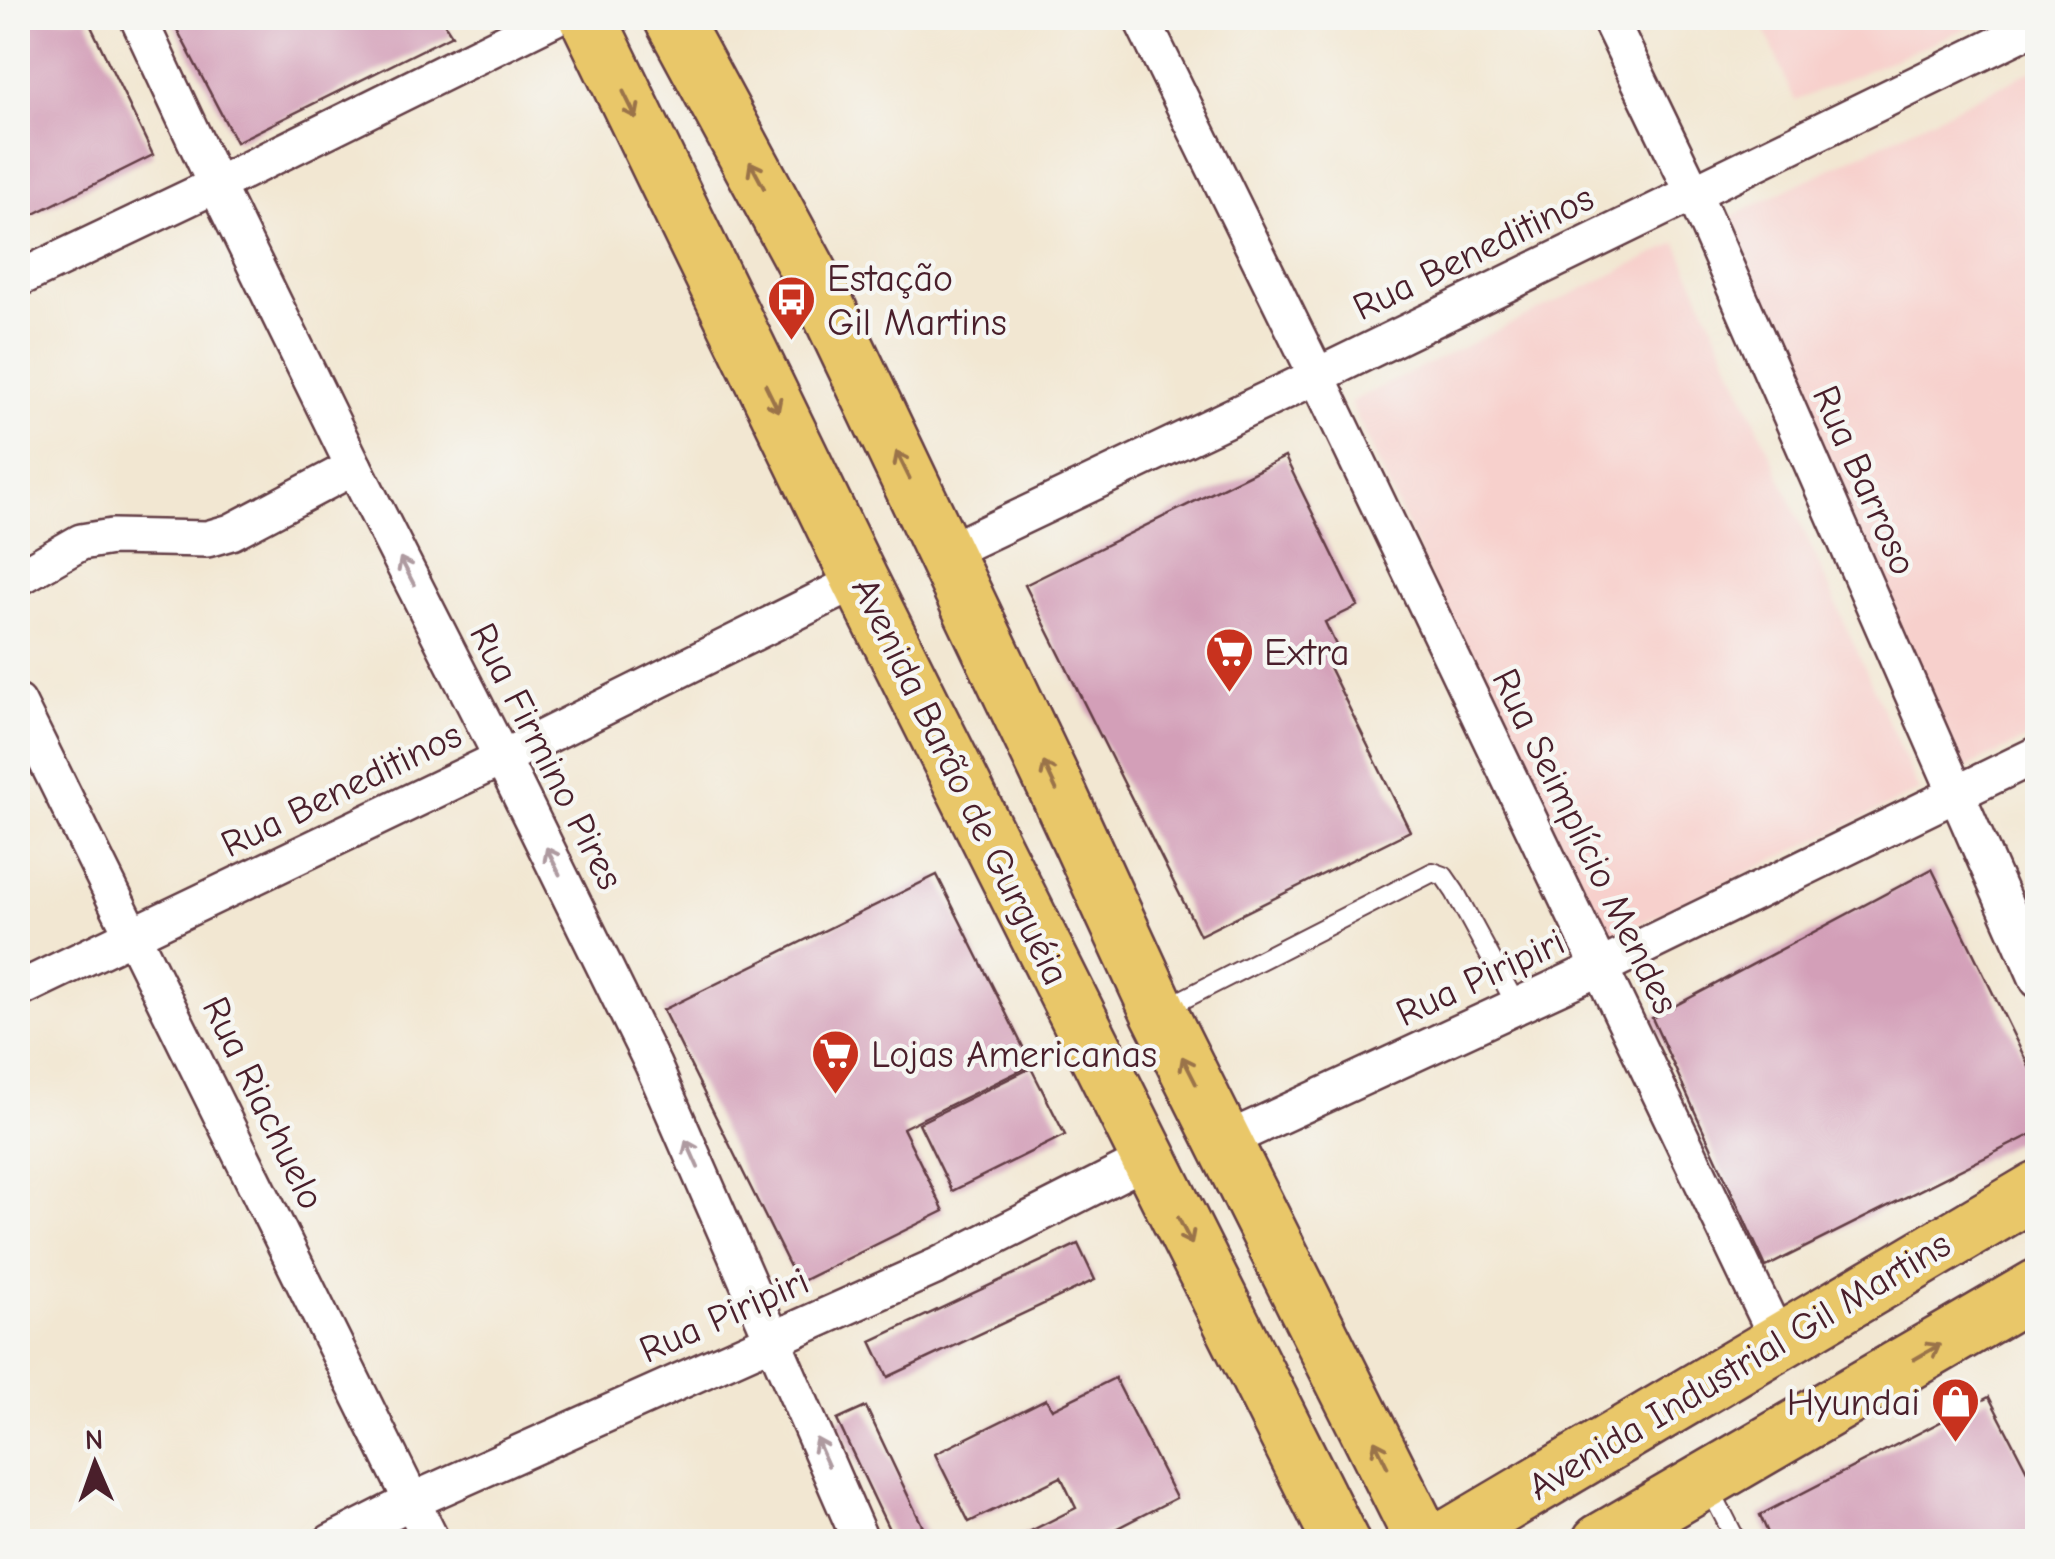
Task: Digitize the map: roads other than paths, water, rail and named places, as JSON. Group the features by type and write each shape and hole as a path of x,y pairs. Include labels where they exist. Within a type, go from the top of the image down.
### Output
{"main road":[{"name":"Avenida Barão de Gurguéia","path":"588,18 860,580 1341,1542"},
{"name":"Avenida Barão de Gurguéia","path":"672,18 820,292 1159,1012 1424,1542"},
{"name":"Avenida Industrial Gil Martins","path":"1441,1542 2038,1189"},
{"path":"1600,1542 2038,1287"}],"street":[{"name":"Rua Firmino Pires","path":"138,18 354,468 653,1065 861,1542"},
{"path":"18,279 554,18"},
{"name":"Rua Seimplício Mendes","path":"1141,18 1317,376 1779,1342"},
{"name":"Rua Barroso","path":"1609,18 1693,192 2038,980"},
{"name":"Rua Beneditinos","path":"945,553 2038,25"},
{"path":"18,578 81,542 112,537 206,539 231,532 354,468"},
{"name":"Rua Beneditinos","path":"18,990 502,758 860,580"},
{"name":"Rua Riachuelo","path":"18,703 432,1542"},
{"name":"Rua Piripiri","path":"1225,1141 1599,968 2038,754"},
{"name":"Rua Piripiri","path":"331,1542 412,1501 935,1268 1148,1159"}],"lane":[{"path":"1159,1012 1433,872 1444,876 1455,892 1517,1006"},
{"path":"1705,1480 1737,1542"}],"place":[{"name":"Estação Gil Martins","path":"792,342"},
{"name":"Extra","path":"1229,694"},
{"name":"Lojas Americanas","path":"836,1096"},
{"name":"Hyundai","path":"1955,1444"}]}
